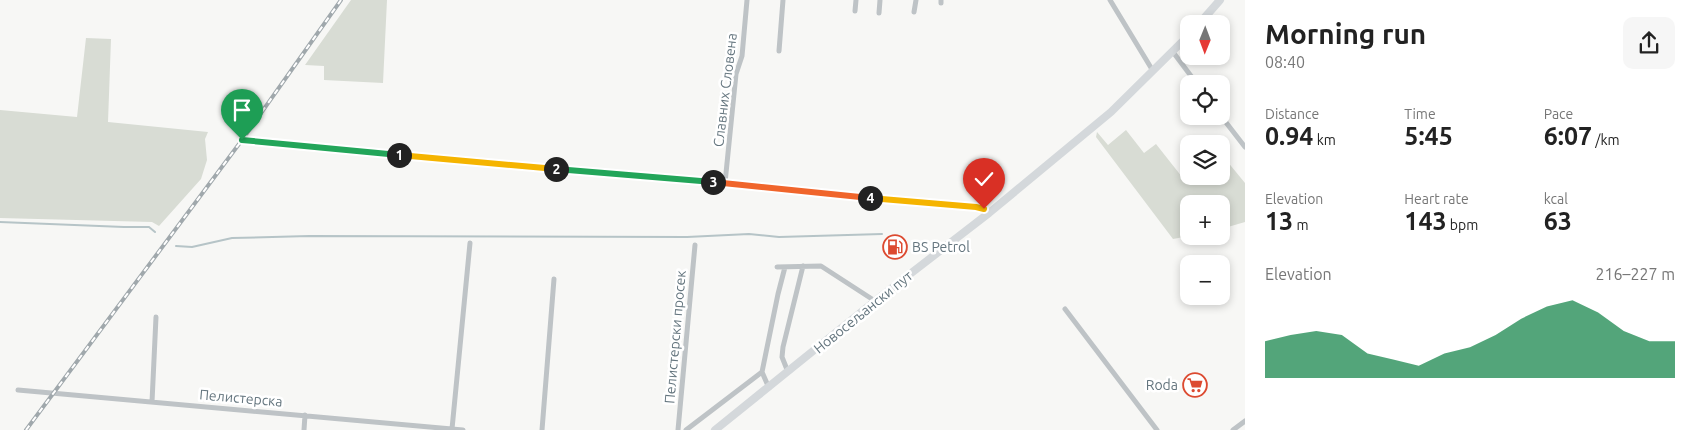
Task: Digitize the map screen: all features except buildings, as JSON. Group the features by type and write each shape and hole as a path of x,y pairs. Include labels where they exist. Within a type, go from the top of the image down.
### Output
{"main road":[{"path":"1207,15 1220,0"},
{"name":"Новосељански пут","path":"720,429 875,301 989,213 1111,112 1180,45"}],"street":[{"name":"Славних Словена","path":"725,183 736,74 742,56 747,0"},
{"path":"779,51 783,0"},
{"path":"855,10 856,0"},
{"path":"879,13 880,0"},
{"path":"914,12 916,0"},
{"path":"1110,0 1154,71"},
{"path":"1173,52 1190,75"},
{"path":"1228,125 1245,147"},
{"path":"242,140 976,207 989,213"},
{"path":"452,429 470,242"},
{"name":"Пелистерски просек","path":"678,430 695,245"},
{"path":"788,372 782,357 783,347 803,266"},
{"path":"777,267 823,267 875,301"},
{"path":"768,388 762,372 785,267"},
{"path":"542,430 554,279"},
{"path":"1066,308 1157,430"},
{"path":"152,402 156,317"},
{"path":"686,430 762,372"},
{"name":"Пелистерска","path":"18,390 463,430"},
{"path":"304,430 305,415"},
{"path":"1233,430 1245,421"}],"shaded area":[{"path":"351,0 387,0 383,83 324,80 324,66 305,65"},
{"path":"86,38 111,39 108,122 208,132 205,139 207,160 201,179 159,226 152,222 0,218 0,110 77,117"},
{"path":"1126,130 1144,153 1156,144 1180,174 1180,185 1230,185 1230,165 1245,183 1245,222 1230,226 1230,195 1180,195 1180,238 1173,239 1096,137 1097,132 1108,145"}],"waterway":[{"path":"0,222 149,227 155,232"},
{"path":"176,246 192,247 232,238 309,236 687,237 749,234 779,237 882,234"}],"railway":[{"path":"26,430 242,140 341,0"}],"place":[{"name":"BS Petrol","path":"895,247"},
{"name":"Roda","path":"1195,385"}],"route":[{"path":"242,140 725,183 984,209"}]}
